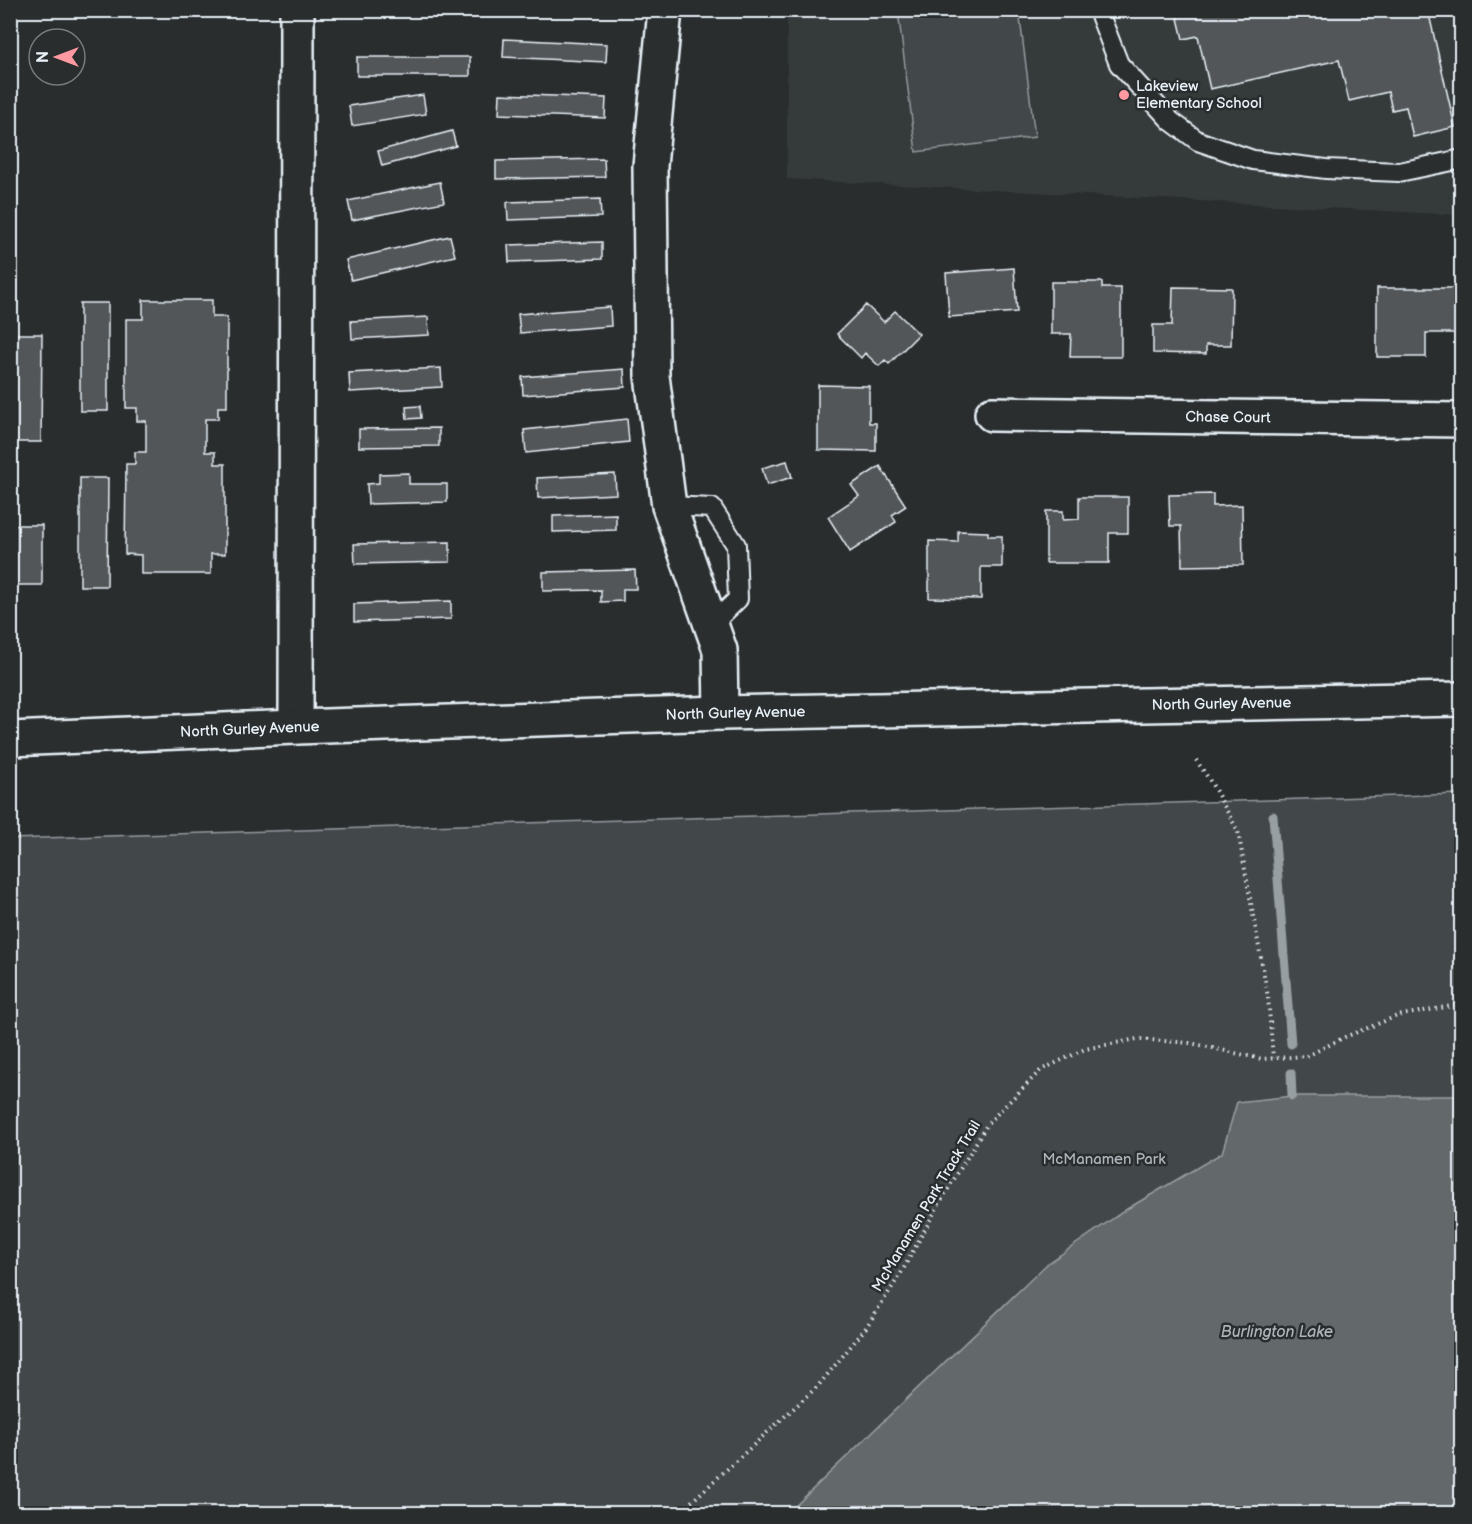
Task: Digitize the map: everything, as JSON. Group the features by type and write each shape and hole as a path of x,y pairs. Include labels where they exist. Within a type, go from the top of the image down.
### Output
{"street":[{"path":"296,727 297,10"},
{"path":"665,10 650,166 652,375 669,506 720,650 721,713"},
{"name":"Chase Court","path":"992,414 1461,420"},
{"name":"North Gurley Avenue","path":"10,739 721,713 1461,699"}],"lane":[{"path":"1098,10 1119,64 1171,120 1198,141 1253,160 1326,169 1399,172 1461,159"},
{"path":"669,506 712,508 736,545 738,599 711,625"}],"path":[{"path":"1196,760 1238,831 1268,997 1273,1058"},
{"name":"McManamen Park Track Trail","path":"678,1514 818,1386 865,1329 900,1275 939,1204 988,1123 1041,1070 1085,1049 1137,1039 1190,1043 1262,1059 1307,1056 1345,1037 1397,1016 1461,1004"}],"shaded area":[{"name":"Lakeview Elementary School","path":"787,11 1461,11 1461,215 787,179"}],"green space":[{"path":"898,11 1019,11 1035,137 916,152"},
{"name":"McManamen Park","path":"1461,794 1461,1513 11,1513 10,839"}],"water":[{"name":"Burlington Lake","path":"1292,1096 1461,1096 1461,1513 788,1513 1047,1264 1127,1209 1222,1153 1237,1102"}],"building":[{"path":"1176,10 1428,10 1455,127 1413,137 1406,107 1392,110 1388,92 1349,101 1339,60 1210,89 1198,36 1183,39"},
{"path":"504,39 607,44 606,62 503,57"},
{"path":"357,57 470,57 470,76 357,76"},
{"path":"500,94 606,98 605,118 499,114"},
{"path":"423,95 426,114 352,126 349,106"},
{"path":"452,131 456,146 382,166 378,151"},
{"path":"604,159 605,177 496,179 496,161"},
{"path":"440,182 444,202 352,220 348,201"},
{"path":"600,199 601,217 508,220 507,202"},
{"path":"450,236 455,256 351,280 346,260"},
{"path":"602,242 602,259 509,262 508,245"},
{"path":"1014,268 1017,312 949,317 946,273"},
{"path":"1051,282 1102,282 1102,288 1121,288 1121,357 1070,357 1071,334 1051,334"},
{"path":"1173,287 1232,288 1231,345 1206,345 1206,354 1153,353 1153,325 1172,325"},
{"path":"1377,288 1459,288 1459,333 1426,333 1426,357 1377,357"},
{"path":"143,300 212,300 212,317 227,317 227,407 218,407 218,419 205,419 205,452 215,452 215,464 225,464 225,554 211,554 211,574 141,574 141,555 125,554 126,464 135,464 135,452 146,452 146,421 137,421 137,408 126,408 126,319 143,319"},
{"path":"80,303 108,303 108,411 80,411"},
{"path":"866,305 884,322 895,311 919,334 889,364 885,360 879,366 865,353 861,358 837,334"},
{"path":"610,307 611,326 520,333 518,314"},
{"path":"428,317 429,335 352,339 351,321"},
{"path":"14,334 42,334 41,442 13,442"},
{"path":"441,368 442,387 350,392 349,373"},
{"path":"624,369 625,387 523,395 522,377"},
{"path":"818,385 869,386 869,423 876,423 876,451 818,450"},
{"path":"420,406 421,418 407,419 406,407"},
{"path":"627,419 629,442 526,453 524,430"},
{"path":"439,428 439,446 359,447 359,429"},
{"path":"787,461 792,477 767,485 762,468"},
{"path":"880,466 906,506 892,515 896,522 850,552 828,517 859,496 851,485"},
{"path":"409,473 409,484 447,484 447,502 368,504 367,484 379,483 379,474"},
{"path":"615,474 616,494 538,498 537,478"},
{"path":"80,478 108,478 107,586 80,586"},
{"path":"1213,494 1213,506 1242,505 1243,565 1182,566 1181,526 1170,526 1169,495"},
{"path":"1079,497 1128,497 1128,533 1109,533 1109,563 1046,563 1046,511 1063,511 1063,520 1079,519"},
{"path":"616,514 616,530 553,532 553,516"},
{"path":"13,525 42,525 42,585 13,585"},
{"path":"958,531 988,532 988,536 1002,536 1002,567 981,567 981,599 929,598 929,541 958,542"},
{"path":"450,542 450,562 355,564 354,544"},
{"path":"635,570 636,589 623,589 623,601 601,602 601,590 543,591 543,572"},
{"path":"451,601 451,619 354,622 354,604"}],"waterway":[{"path":"1273,816 1291,1044"},
{"path":"1291,1073 1292,1096"}],"place":[{"name":"Lakeview Elementary School","path":"1124,95"}]}
